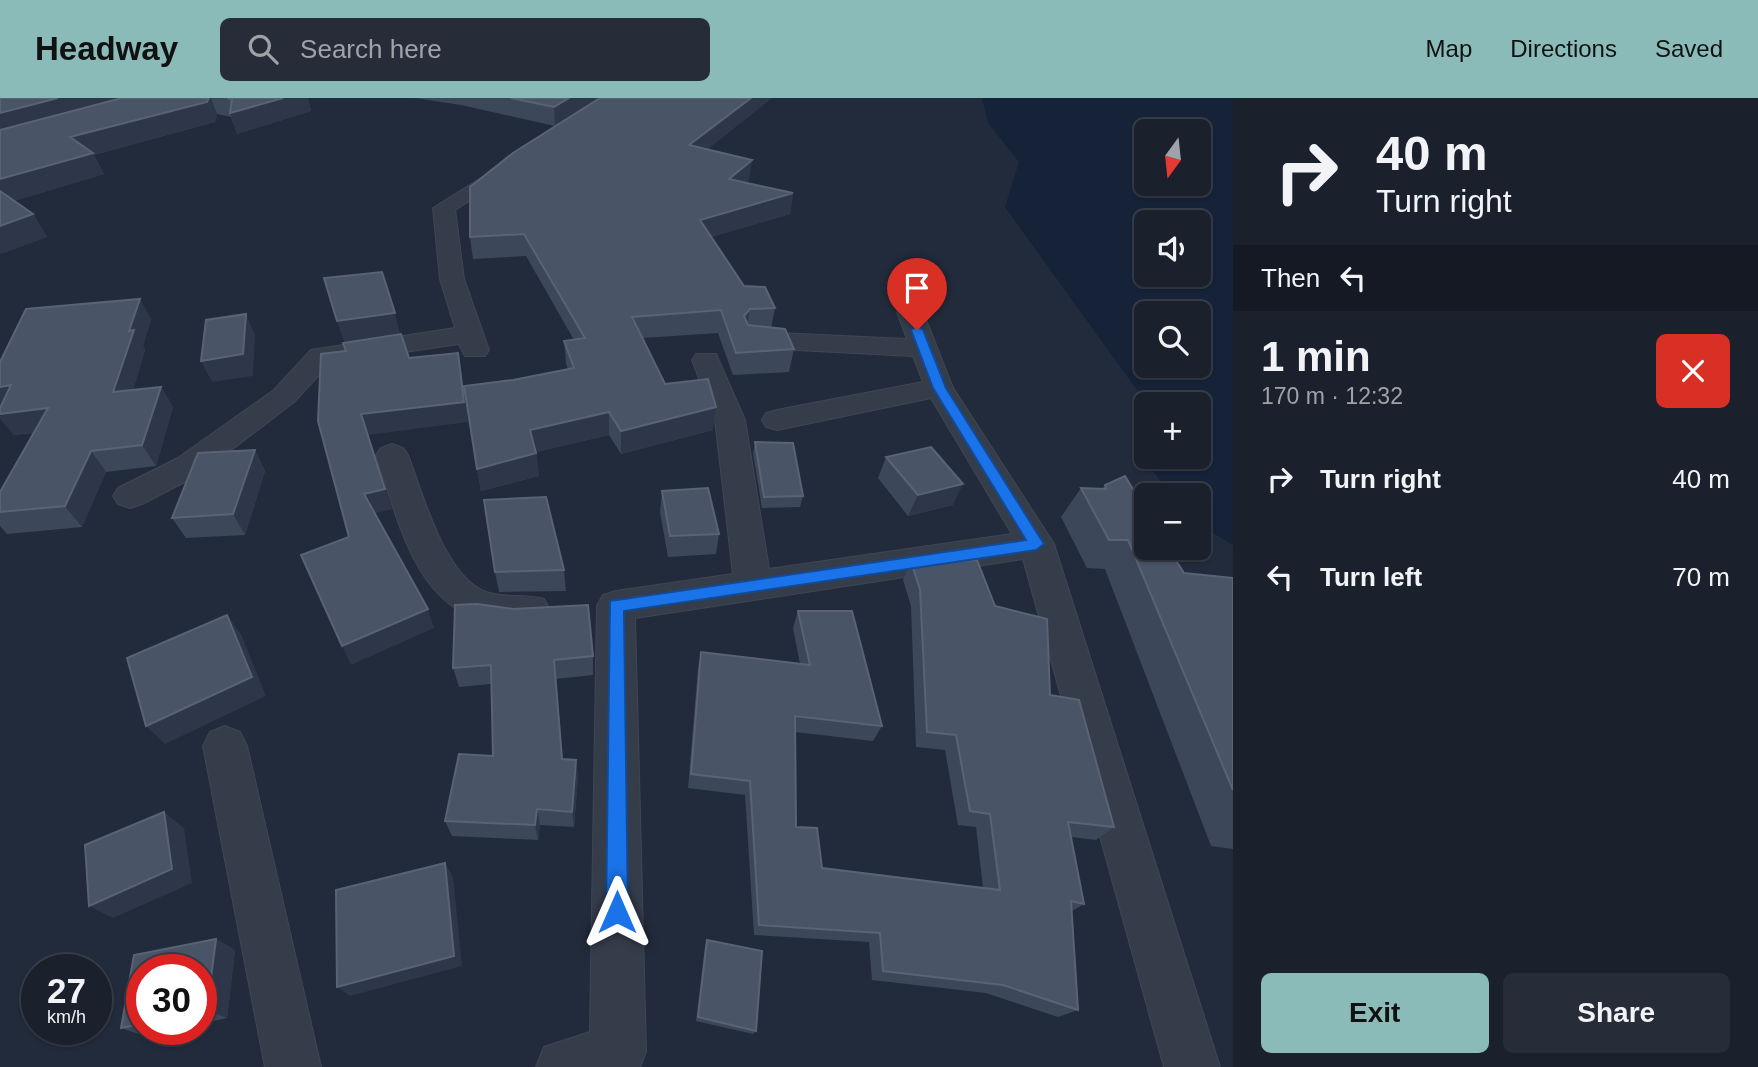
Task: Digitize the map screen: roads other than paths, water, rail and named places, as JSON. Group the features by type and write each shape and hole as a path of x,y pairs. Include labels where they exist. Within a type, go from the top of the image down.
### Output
{"street":[{"path":"130,496 189,466 284,397 321,356 473,342 452,279 444,208 524,157"},
{"path":"756,340 917,330 939,388 1036,544 1192,1067"},
{"path":"706,360 730,420 752,587"},
{"path":"777,420 939,388"},
{"path":"392,455 438,571 467,600 504,611 588,607 752,587 1036,544"},
{"path":"564,1067 618,1052 588,607"},
{"path":"225,746 293,1067"}],"water":[{"path":"982,98 1233,98 1233,545 1211,532 1211,483 1162,483 1152,470 1211,469 1211,392 1138,392 1005,207 1019,162 988,123"}]}
